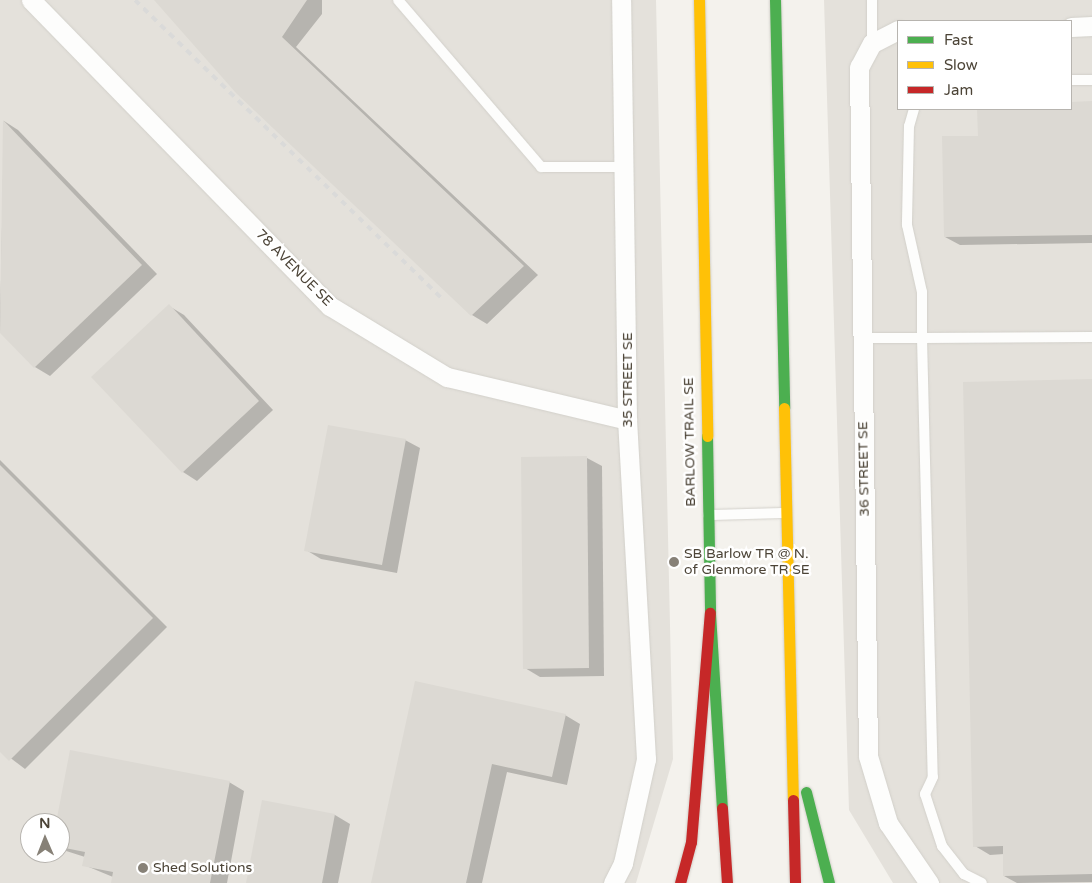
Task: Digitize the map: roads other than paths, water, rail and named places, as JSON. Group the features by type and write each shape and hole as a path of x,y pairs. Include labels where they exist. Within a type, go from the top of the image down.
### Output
{"main road":[{"name":"BARLOW TRAIL SE","path":"699,0 710,613 727,883"},
{"path":"775,0 795,883"},
{"path":"680,883 691,842 710,613"},
{"path":"791,694 809,813 829,883"}],"street":[{"name":"78 AVENUE SE","path":"31,0 330,306 447,377 627,420"},
{"name":"35 STREET SE","path":"612,883 623,863 646,759 627,420 620,0"},
{"path":"1072,27 1092,26"},
{"path":"872,43 897,30"},
{"name":"36 STREET SE","path":"872,43 859,67 868,756 888,823 929,883"}],"lane":[{"path":"398,0 541,166 624,168"},
{"path":"872,0 872,43"},
{"path":"1072,80 1092,80"},
{"path":"914,110 909,126 907,225 922,292 933,777 925,794 942,846 964,874 982,883"},
{"path":"863,338 1092,337"},
{"path":"707,516 786,513"}],"railway":[{"path":"135,0 443,299"}],"place":[{"name":"SB Barlow TR @ N. of Glenmore TR SE","path":"674,562"},
{"name":"Shed Solutions","path":"143,868"}]}
